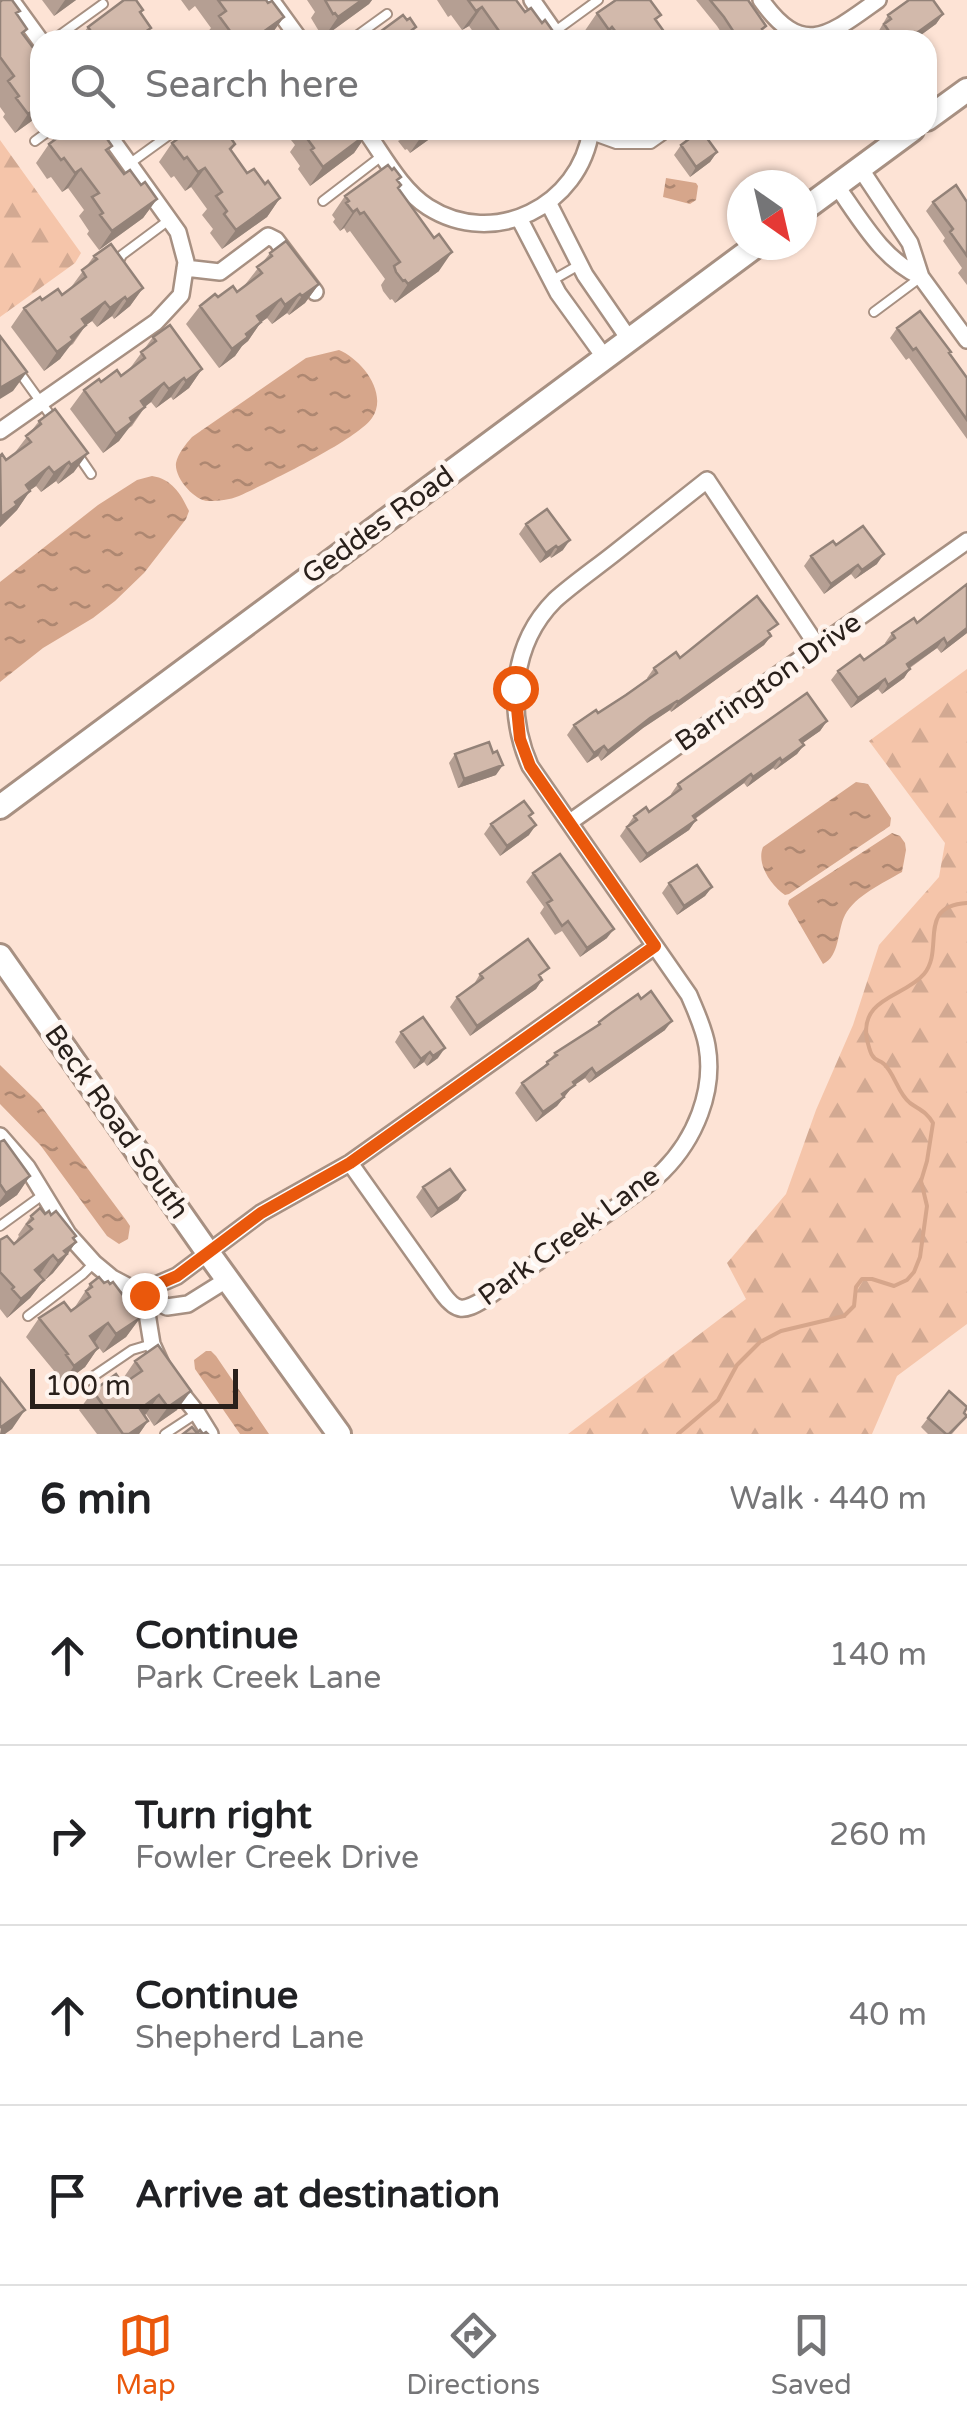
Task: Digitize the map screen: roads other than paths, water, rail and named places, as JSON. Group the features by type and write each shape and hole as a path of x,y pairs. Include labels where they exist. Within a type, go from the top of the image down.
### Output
{"main road":[{"path":"937,112 967,90"},
{"path":"817,200 898,140"},
{"name":"Geddes Road","path":"0,807 736,260"},
{"name":"Beck Road South","path":"0,956 339,1434"}],"street":[{"path":"11,0 33,30"},
{"path":"271,0 292,30"},
{"path":"532,0 553,30"},
{"path":"760,0 787,30"},
{"path":"833,30 878,0"},
{"path":"0,432 156,322 181,294 186,265 178,232 112,140"},
{"path":"372,140 414,196 433,210 472,224 519,218 542,207 574,176 589,140"},
{"path":"860,168 910,243 921,277 967,340"},
{"path":"836,185 882,249 904,270 921,277"},
{"path":"542,207 629,339"},
{"path":"519,218 551,281 605,358"},
{"path":"186,265 220,272 268,236 276,240 315,292"},
{"name":"Park Creek Lane","path":"350,1163 450,1304 459,1309 483,1300 638,1191 671,1163 691,1135 702,1106 708,1067 704,1034 689,995 530,766 520,739 515,688 528,640 557,598 707,480 818,647"},
{"name":"Barrington Drive","path":"570,822 967,542"},
{"path":"144,1295 177,1276 261,1213 350,1163 655,946"},
{"path":"0,1136 19,1156 68,1234 112,1278 167,1308 188,1304 228,1279"},
{"path":"144,1295 152,1344 164,1371 210,1434"}],"lane":[{"path":"564,30 598,0"},
{"path":"66,30 103,4"},
{"path":"365,30 387,14"},
{"path":"129,164 162,140"},
{"path":"607,140 616,144 651,144 657,140"},
{"path":"323,200 383,155"},
{"path":"119,276 117,262 122,255 169,220"},
{"path":"551,281 579,265"},
{"path":"874,312 921,277"},
{"path":"8,357 61,431"},
{"path":"71,445 91,474"},
{"path":"0,1226 44,1194"},
{"path":"28,1316 94,1263"},
{"path":"82,1384 132,1350 152,1344"},
{"path":"165,1434 197,1413"}],"water":[{"path":"666,178 696,183 696,200 690,204 663,197"},
{"path":"339,350 364,369 375,388 376,408 363,427 310,461 235,497 208,501 186,488 176,463 192,437 306,358"},
{"path":"152,476 165,480 179,493 189,511 186,519 144,573 115,601 43,648 0,682 0,582 98,505 137,480"},
{"path":"856,782 868,784 891,818 890,826 785,895 766,874 763,847"},
{"path":"892,833 905,843 902,872 855,902 842,921 832,955 823,964 789,900"},
{"path":"0,1065 39,1103 126,1220 130,1226 128,1239 119,1244 107,1236 41,1146 0,1104"},
{"path":"206,1351 216,1356 269,1434 240,1434 195,1369 194,1360"}],"waterway":[{"path":"678,1434 718,1400 737,1365 760,1342 781,1331 844,1316 854,1306 856,1287 862,1279 894,1286 914,1272 927,1206 921,1181 933,1123 906,1099 888,1068 873,1057 866,1026 877,1006 924,974 942,912 967,903"}]}
